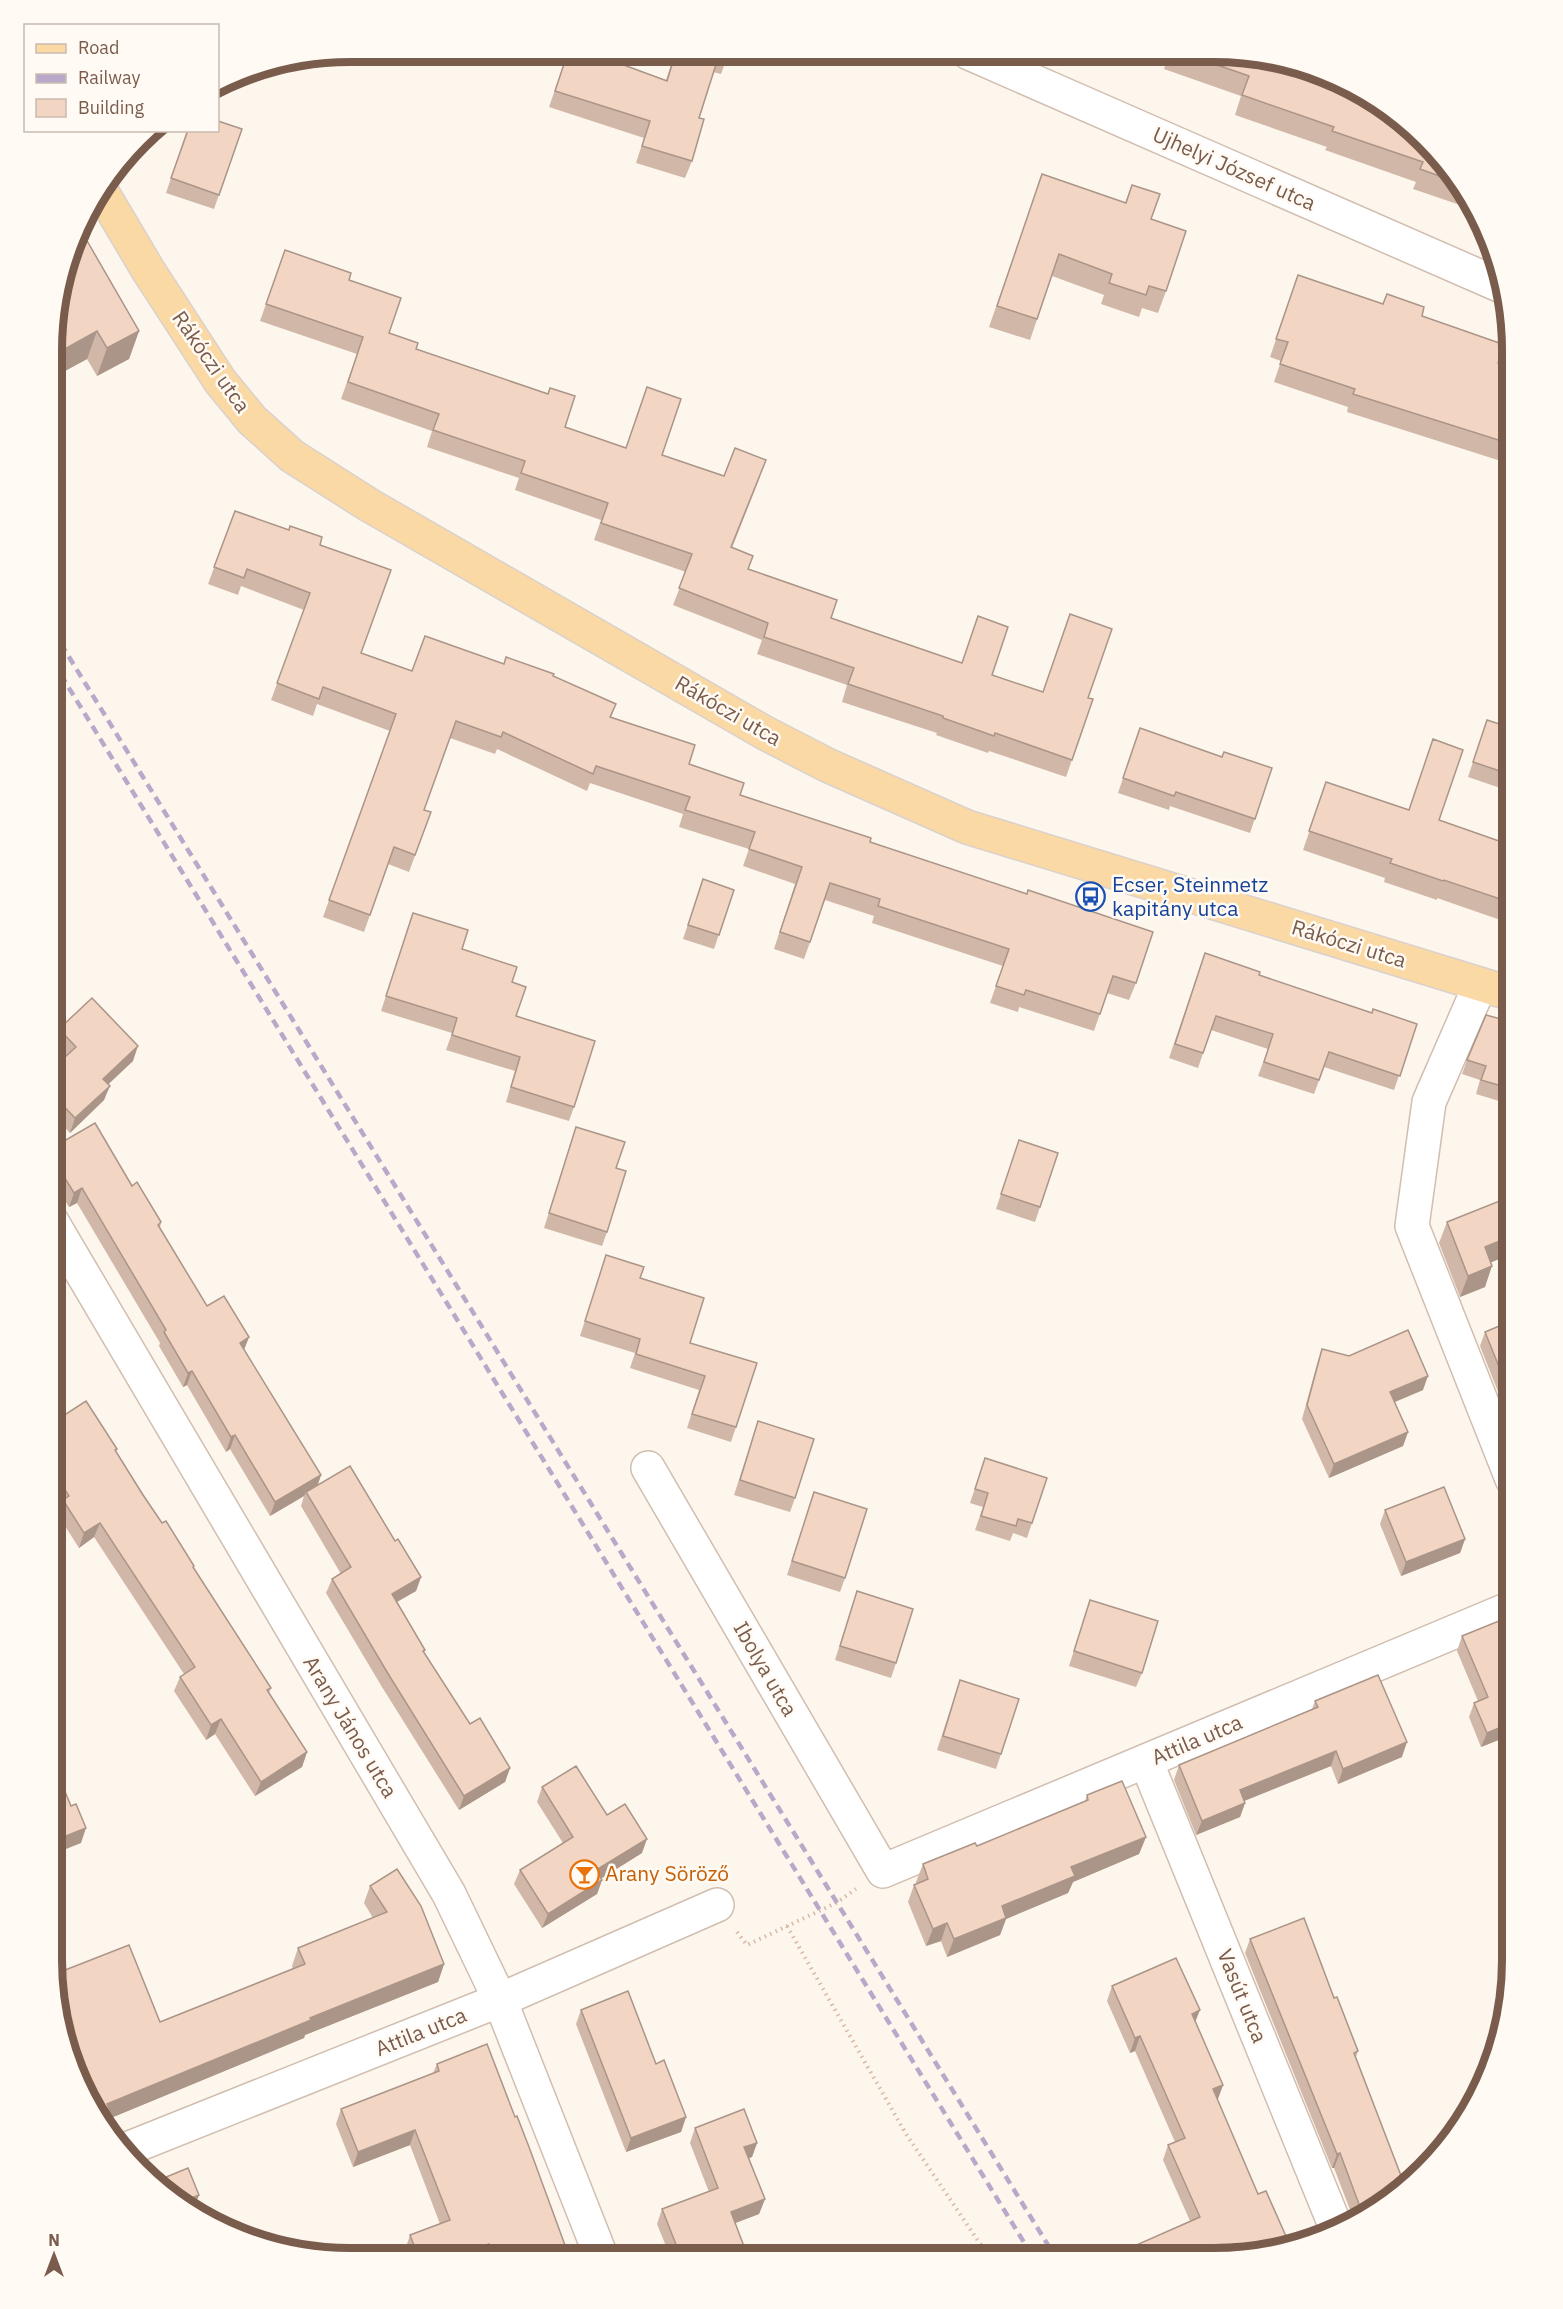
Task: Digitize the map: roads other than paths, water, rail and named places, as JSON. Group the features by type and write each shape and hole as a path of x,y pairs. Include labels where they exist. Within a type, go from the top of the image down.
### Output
{"main road":[{"name":"Rákóczi utca","path":"105,197 148,270 220,381 252,420 292,456 369,505 765,733 901,800 967,827 1502,991"}],"street":[{"name":"Ujhelyi József utca","path":"990,62 1494,283"},
{"path":"1480,985 1429,1102 1412,1226 1502,1454"},
{"name":"Arany János utca","path":"62,1239 449,1894 500,2000 598,2248"},
{"name":"Ibolya utca","path":"648,1468 883,1871"},
{"name":"Attila utca","path":"883,1871 1502,1612"},
{"name":"Vasút utca","path":"1146,1761 1334,2222"},
{"name":"Attila utca","path":"131,2147 500,2000 717,1905"}],"railway":[{"path":"62,646 1050,2248"},
{"path":"62,677 1027,2248"}],"place":[{"name":"Ecser, Steinmetz kapitány utca","path":"1091,897"},
{"name":"Arany Söröző","path":"584,1874"}]}
